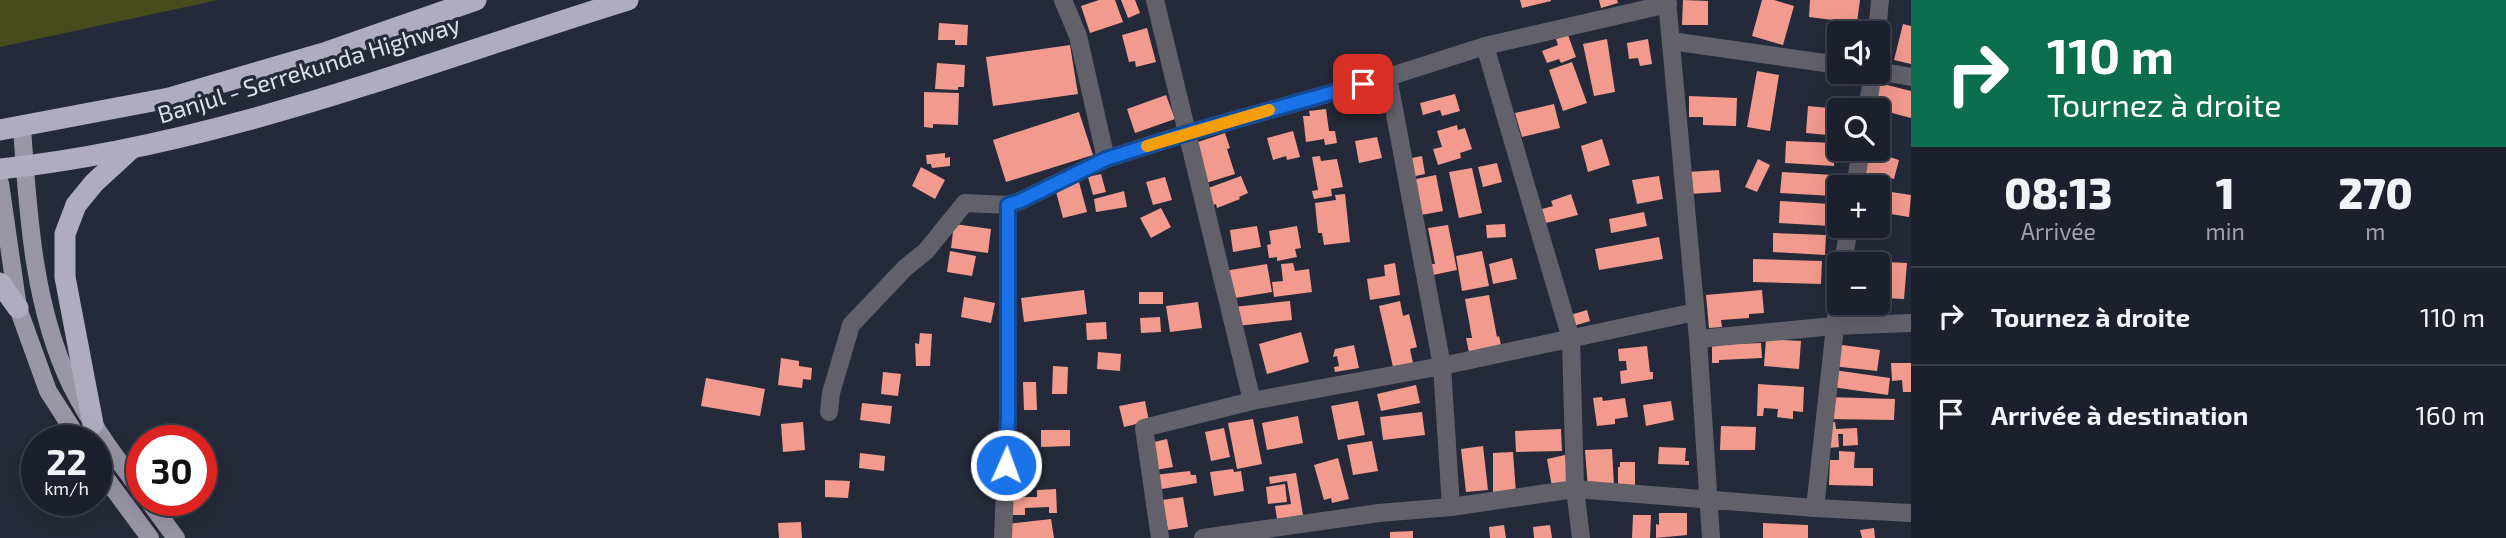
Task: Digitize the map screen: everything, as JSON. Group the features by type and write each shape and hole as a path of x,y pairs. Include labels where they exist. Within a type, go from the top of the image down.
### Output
{"highway":[{"name":"Banjul - Serrekunda Highway","path":"0,130 22,128 169,98 327,52 476,0"},
{"name":"Banjul - Serrekunda Highway","path":"0,169 131,149 275,113 628,0"},
{"path":"93,424 65,277 65,234 76,205 94,183 131,149"},
{"path":"0,284 18,309"}],"main road":[{"path":"22,128 38,271 53,341 71,385 93,424 126,470"},
{"path":"0,183 18,309 48,391 70,425"},
{"path":"112,487 150,538"},
{"path":"160,516 176,538"}],"street":[{"path":"1063,0 1078,36 1106,159"},
{"path":"1155,0 1252,401"},
{"path":"1878,21 1880,0"},
{"path":"829,412 831,393 851,325 905,268 926,251 965,203 1008,205 1106,159 1188,133 1388,77 1485,46 1668,2 1698,339 1711,538"},
{"path":"1671,41 1827,63"},
{"path":"1485,46 1571,339 1575,489 1581,538"},
{"path":"1890,74 1911,77"},
{"path":"1388,77 1442,366 1451,507"},
{"path":"1003,538 1008,417 1008,205"},
{"path":"1160,538 1144,428 1252,401 1442,366 1695,312"},
{"path":"1815,508 1836,315"},
{"path":"1698,339 1834,326 1911,323"},
{"path":"1203,538 1575,489 1911,513"}],"green space":[{"path":"0,0 218,0 0,47"}],"building":[{"path":"1099,0 1115,0 1123,22 1090,33 1081,6"},
{"path":"1121,0 1135,0 1140,13 1128,18"},
{"path":"1520,0 1551,0 1551,1 1522,8"},
{"path":"1599,0 1617,0 1618,3 1601,8"},
{"path":"1683,0 1708,1 1708,25 1682,25"},
{"path":"1762,0 1774,0 1794,6 1783,45 1752,36"},
{"path":"1810,0 1860,0 1857,21 1809,17"},
{"path":"939,23 968,25 967,45 955,45 955,40 938,40"},
{"path":"1903,24 1911,26 1911,64 1894,60"},
{"path":"1147,28 1156,62 1136,67 1135,61 1129,62 1122,35"},
{"path":"1568,35 1576,57 1561,63 1559,59 1547,63 1542,51 1558,45 1556,39"},
{"path":"1607,39 1615,92 1594,96 1583,44"},
{"path":"1648,39 1652,64 1640,66 1638,58 1629,59 1627,43"},
{"path":"1070,45 1078,94 993,106 986,57"},
{"path":"1572,62 1587,103 1563,111 1549,70"},
{"path":"937,63 965,65 964,87 958,87 958,90 935,89"},
{"path":"1757,71 1779,75 1770,131 1747,127"},
{"path":"1875,84 1911,91 1911,118 1890,112 1890,98 1871,98"},
{"path":"924,92 959,93 958,125 933,124 933,128 924,127"},
{"path":"1455,94 1460,111 1442,116 1440,110 1423,115 1420,103"},
{"path":"1166,95 1175,119 1135,133 1127,109"},
{"path":"1689,96 1737,98 1736,126 1703,125 1703,117 1689,117"},
{"path":"1554,104 1560,128 1522,137 1515,113"},
{"path":"1808,106 1827,108 1827,135 1806,133"},
{"path":"1326,109 1329,131 1335,131 1337,143 1325,145 1324,139 1306,142 1303,116 1310,116 1309,111"},
{"path":"1079,112 1093,155 1006,182 993,140"},
{"path":"1457,125 1458,130 1465,128 1472,149 1460,153 1461,158 1438,165 1433,149 1442,147 1437,131"},
{"path":"1293,131 1300,157 1287,160 1286,156 1273,160 1267,138"},
{"path":"1225,133 1235,174 1206,183 1192,144"},
{"path":"1377,137 1382,158 1359,163 1355,141"},
{"path":"1602,139 1610,165 1588,172 1581,146"},
{"path":"1786,141 1827,143 1827,161 1834,161 1834,166 1785,163"},
{"path":"945,153 945,158 950,157 950,166 932,168 931,164 927,164 926,155"},
{"path":"1320,156 1321,161 1337,159 1343,187 1331,189 1332,196 1314,199 1312,191 1318,190 1312,157"},
{"path":"1422,156 1425,174 1411,177 1407,159"},
{"path":"1890,157 1899,160 1894,179 1890,175 1863,175 1868,161 1890,161"},
{"path":"1758,159 1770,165 1757,192 1745,187"},
{"path":"1497,163 1502,182 1483,187 1478,167"},
{"path":"921,167 945,180 935,199 912,186"},
{"path":"1472,168 1482,213 1459,218 1449,172"},
{"path":"1719,170 1721,192 1689,194 1687,172"},
{"path":"1782,172 1834,175 1827,175 1827,196 1780,193"},
{"path":"1101,174 1106,192 1093,195 1088,177"},
{"path":"1436,175 1443,211 1421,215 1411,180"},
{"path":"1241,176 1248,193 1217,208 1216,204 1209,207 1203,190"},
{"path":"1659,176 1663,199 1637,204 1632,180"},
{"path":"1165,177 1172,200 1153,205 1146,182"},
{"path":"1079,182 1087,212 1063,218 1055,188"},
{"path":"1124,191 1127,207 1096,212 1094,199"},
{"path":"1890,192 1911,195 1909,217 1890,214"},
{"path":"1345,194 1350,242 1324,245 1322,233 1318,233 1315,203 1336,200 1335,195"},
{"path":"1571,194 1578,215 1546,223 1542,209 1553,206 1551,201"},
{"path":"1780,201 1827,204 1827,226 1779,223"},
{"path":"1161,208 1171,227 1151,238 1140,218"},
{"path":"1644,212 1647,226 1611,233 1609,219"},
{"path":"954,224 991,229 988,253 951,248"},
{"path":"1505,224 1506,237 1487,238 1486,225"},
{"path":"1448,225 1457,270 1433,275 1431,264 1435,264 1428,228"},
{"path":"1257,226 1261,247 1233,252 1230,230"},
{"path":"1297,226 1301,248 1295,249 1297,257 1277,261 1277,257 1269,258 1269,231"},
{"path":"1773,233 1826,235 1825,255 1773,252"},
{"path":"1659,237 1663,259 1599,270 1595,249"},
{"path":"950,251 976,256 972,276 947,272"},
{"path":"1482,251 1489,286 1462,291 1456,256"},
{"path":"1512,258 1517,279 1493,284 1489,264"},
{"path":"1753,259 1822,261 1821,284 1753,282"},
{"path":"1890,262 1907,263 1904,299 1890,298"},
{"path":"1293,263 1295,271 1309,269 1312,292 1274,297 1272,282 1283,281 1281,264"},
{"path":"1395,263 1400,295 1370,300 1367,279 1385,276 1384,265"},
{"path":"1267,264 1272,292 1229,299 1224,271"},
{"path":"1084,290 1087,314 1024,322 1021,298"},
{"path":"1762,290 1764,313 1749,314 1749,318 1721,320 1722,327 1709,328 1706,295"},
{"path":"1139,292 1163,292 1163,304 1139,304"},
{"path":"1489,295 1501,345 1469,352 1466,338 1472,338 1465,299"},
{"path":"964,297 995,303 991,323 961,317"},
{"path":"1290,301 1292,320 1236,326 1233,307"},
{"path":"1400,301 1403,316 1409,314 1417,347 1410,349 1413,363 1393,367 1379,306"},
{"path":"1198,302 1202,328 1170,332 1166,306"},
{"path":"1587,310 1590,321 1570,327 1567,316"},
{"path":"1160,317 1161,332 1141,333 1140,318"},
{"path":"1106,322 1107,339 1087,340 1086,323"},
{"path":"1301,332 1309,362 1267,374 1259,344"},
{"path":"920,333 932,334 930,366 916,366 915,343 919,344"},
{"path":"1766,339 1801,341 1799,369 1764,366"},
{"path":"1761,343 1762,358 1719,360 1719,363 1712,363 1712,345"},
{"path":"1835,344 1880,350 1877,371 1832,366"},
{"path":"1354,345 1359,368 1335,372 1334,367 1339,366 1337,356 1333,357 1335,349"},
{"path":"1647,346 1653,379 1621,384 1620,371 1627,370 1626,361 1619,361 1618,349"},
{"path":"1098,352 1121,354 1120,371 1097,369"},
{"path":"781,358 799,361 799,366 812,368 811,380 803,379 802,388 778,385"},
{"path":"1891,363 1911,363 1911,392 1903,392 1902,380 1892,381"},
{"path":"1053,366 1068,367 1067,394 1052,394"},
{"path":"1834,370 1890,378 1888,395 1832,387"},
{"path":"883,372 901,374 898,396 881,394"},
{"path":"706,378 765,389 760,416 701,406"},
{"path":"1023,382 1036,382 1037,410 1024,410"},
{"path":"1758,384 1804,387 1803,412 1793,411 1793,419 1777,417 1778,409 1764,408 1763,416 1757,416"},
{"path":"1416,385 1420,403 1381,411 1377,394"},
{"path":"1602,397 1603,401 1625,398 1628,417 1615,419 1615,424 1597,426 1593,398"},
{"path":"1828,397 1895,399 1894,420 1828,419"},
{"path":"1145,401 1149,421 1124,427 1119,406"},
{"path":"1358,401 1365,435 1338,440 1331,406"},
{"path":"1671,401 1674,420 1646,426 1643,405"},
{"path":"862,403 892,406 890,424 860,420"},
{"path":"1422,412 1425,435 1383,440 1380,417"},
{"path":"1298,416 1303,443 1267,450 1262,423"},
{"path":"1253,419 1262,464 1237,469 1228,423"},
{"path":"803,422 805,450 783,452 781,424"},
{"path":"1827,422 1835,422 1836,429 1857,428 1858,445 1843,446 1843,434 1838,434 1839,447 1828,448"},
{"path":"1721,426 1756,427 1755,450 1720,450"},
{"path":"1224,428 1230,457 1211,461 1205,432"},
{"path":"1561,429 1562,451 1516,452 1515,431"},
{"path":"1041,430 1070,430 1070,446 1041,447"},
{"path":"1167,439 1173,467 1155,470 1150,443"},
{"path":"1372,441 1378,471 1353,475 1347,445"},
{"path":"1483,446 1488,490 1466,492 1461,449"},
{"path":"1659,447 1686,448 1685,461 1689,461 1689,465 1658,464"},
{"path":"1612,449 1614,486 1588,488 1585,450"},
{"path":"1839,451 1855,452 1854,468 1873,468 1873,486 1829,485 1830,460 1839,460"},
{"path":"1513,452 1516,493 1493,495 1493,453"},
{"path":"860,453 885,456 884,471 859,468"},
{"path":"1565,455 1570,484 1552,487 1547,459"},
{"path":"1338,458 1349,499 1332,503 1331,498 1324,500 1314,465"},
{"path":"1620,462 1635,462 1635,491 1618,491"},
{"path":"1233,469 1234,472 1241,471 1244,491 1214,496 1210,472"},
{"path":"1190,471 1191,475 1196,475 1197,483 1156,490 1154,475"},
{"path":"1296,473 1303,515 1277,519 1275,506 1291,504 1287,481 1270,484 1269,477"},
{"path":"825,480 850,481 848,498 825,497"},
{"path":"1285,484 1287,502 1268,504 1266,487"},
{"path":"1056,489 1057,513 1049,513 1049,507 1025,508 1025,515 1013,515 1012,497 1037,497 1037,490"},
{"path":"1183,497 1188,527 1168,530 1162,500"},
{"path":"1659,513 1687,513 1687,535 1656,538"},
{"path":"1633,515 1651,515 1650,538 1632,538"},
{"path":"1051,519 1054,538 1009,538 1007,524"},
{"path":"801,522 802,538 779,538 778,523"},
{"path":"1763,523 1808,525 1808,538 1763,538"},
{"path":"1504,525 1506,538 1490,538 1489,527"},
{"path":"1550,525 1552,538 1534,538 1533,527"},
{"path":"1874,528 1875,538 1862,538 1860,530"},
{"path":"1413,531 1413,538 1390,538 1390,532"}],"slow traffic":[{"path":"1147,146 1269,110"}],"route":[{"path":"1006,465 1008,205 1106,159 1363,84"}]}
